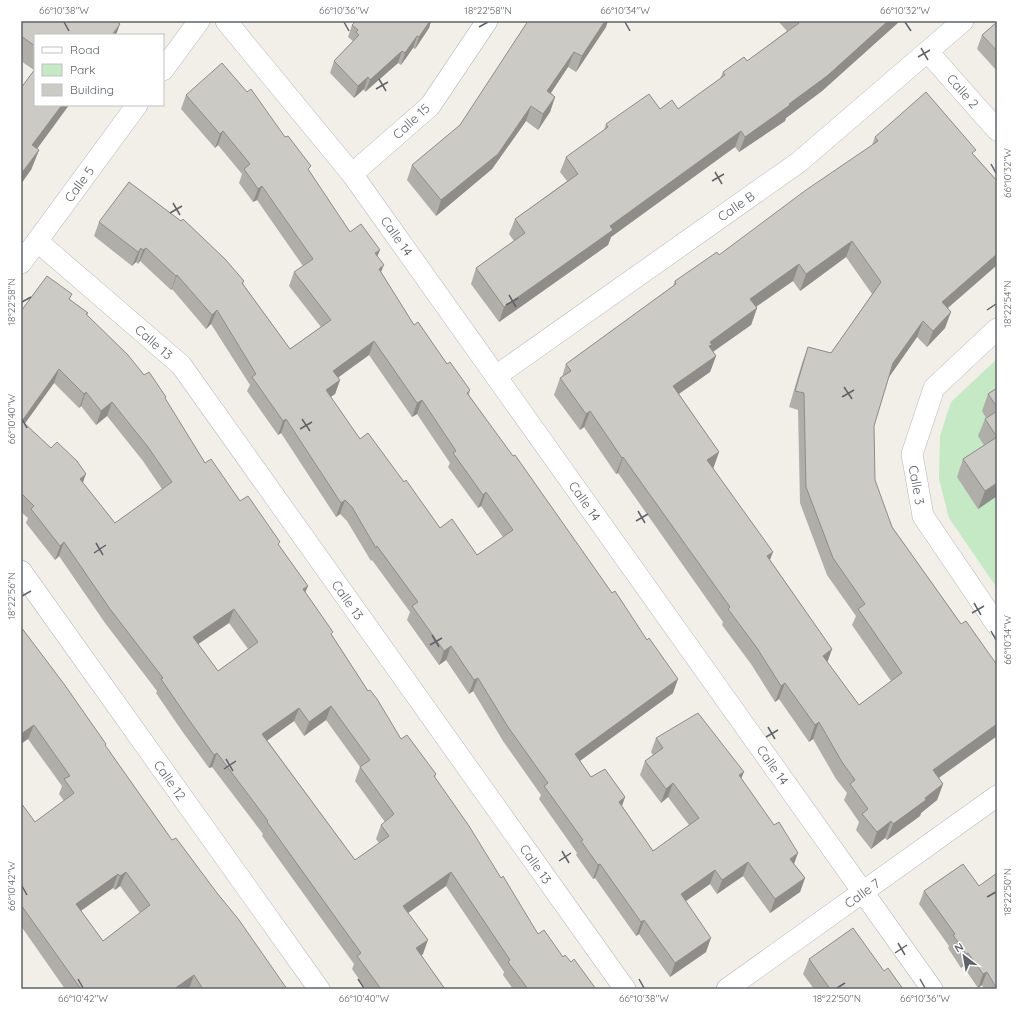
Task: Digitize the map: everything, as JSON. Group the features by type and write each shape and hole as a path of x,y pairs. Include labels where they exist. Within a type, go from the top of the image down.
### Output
{"street":[{"path":"164,69 199,21"},
{"name":"Calle 14","path":"226,21 352,174 932,989"},
{"name":"Calle 15","path":"352,174 430,106 487,21"},
{"name":"Calle B","path":"496,376 798,162 964,21"},
{"name":"Calle 2","path":"928,52 997,130"},
{"name":"Calle 5","path":"21,264 136,106"},
{"name":"Calle 13","path":"37,241 181,365 625,989"},
{"name":"Calle 3","path":"997,329 934,388 912,454 923,516 997,624"},
{"name":"Calle 12","path":"21,571 319,989"},
{"name":"Calle 7","path":"727,989 997,796"}],"green space":[{"path":"997,359 997,588 949,518 939,479 940,436 951,402"}],"building":[{"path":"21,21 116,21 120,24 113,34 34,34 34,45 21,36"},
{"path":"356,21 430,21 405,53 402,51 370,80 368,77 358,86 334,61 359,35 356,32 358,30 352,25"},
{"path":"528,21 605,21 582,56 574,52 547,91 555,97 543,114 531,106 498,154 441,200 412,165 460,125"},
{"path":"797,21 888,21 827,76 789,104 790,105 745,137 741,131 610,226 613,230 504,307 476,268 525,233 515,219 578,174 566,157 608,127 606,124 649,94 660,109 672,100 678,109 725,75 723,72 744,57 747,61 799,23"},
{"path":"997,22 997,51 982,35"},
{"path":"222,63 247,92 251,89 285,137 288,136 311,166 308,169 350,232 361,224 380,250 375,253 384,265 379,269 414,325 418,322 447,364 450,362 470,390 467,393 513,456 515,455 612,593 615,591 647,640 649,638 678,679 575,754 591,777 605,769 625,797 619,802 653,851 699,818 673,783 666,789 645,761 663,748 656,738 698,713 744,772 739,775 774,825 779,822 798,853 790,859 805,878 775,899 748,862 722,880 715,870 681,894 711,938 675,963 644,920 641,922 600,864 598,865 581,841 583,840 544,786 548,783 508,727 478,678 474,680 451,646 444,651 412,606 418,602 377,546 376,548 352,507 345,500 341,503 286,419 283,421 252,377 256,374 217,310 212,315 177,275 176,276 146,248 143,250 141,248 138,252 99,222 129,182 181,221 183,219 225,259 244,281 242,283 290,349 331,320 294,272 313,259 262,186 258,189 244,169 250,164 223,131 220,134 186,95","holes":["374,341 417,403 422,400 456,451 453,453 483,495 486,492 513,530 477,555 452,519 440,528 406,480 404,482 368,433 360,439 326,390 340,380 333,371"]},
{"path":"34,70 34,106 61,106 32,145 39,150 21,174 21,88"},
{"path":"926,92 976,150 972,153 997,181 997,254 942,302 951,312 933,331 923,321 893,363 874,426 875,480 892,527 961,624 966,621 997,665 997,724 933,770 943,784 925,798 926,800 893,824 891,821 877,832 862,814 868,809 850,784 855,780 842,762 819,722 815,725 785,683 781,686 757,648 728,609 730,607 623,457 622,458 590,411 586,414 560,378 571,371 566,364 676,284 675,281 717,252 719,255 806,190 878,141 875,137","holes":["852,241 881,282 831,353 808,347 795,391 804,393 806,487 833,558 865,604 858,609 902,673 859,705 823,656 832,649 767,556 773,552 707,460 719,452 673,386 716,356 709,346 712,345 710,342 757,308 750,299 799,264 806,274"]},
{"path":"47,276 72,294 69,299 88,313 86,314 128,355 144,375 149,372 166,397 165,398 205,463 211,459 240,501 248,496 280,542 278,544 308,586 303,589 333,632 331,634 368,691 370,690 377,699 401,739 407,735 436,774 434,776 469,826 501,878 503,876 538,934 544,930 563,957 565,955 571,962 574,959 596,989 528,989 508,962 510,960 451,872 403,906 428,940 416,948 445,989 381,989 357,956 361,953 267,822 268,821 217,753 214,755 161,679 163,678 110,609 64,542 60,546 31,509 34,506 21,493 21,311","holes":["59,369 84,394 86,392 101,411 112,402 148,447 172,482 115,523 80,479 86,474 77,461 57,442 51,448 22,421","234,609 258,642 218,671 193,637","331,706 370,760 360,767 394,814 381,825 389,836 355,860 262,734 299,708 309,722"]},
{"path":"997,388 997,407 988,394"},
{"path":"997,411 997,437 985,419"},
{"path":"997,437 997,483 985,491 963,459"},
{"path":"21,627 64,684 172,840 176,838 239,920 287,989 203,989 194,975 174,989 81,989 21,905 21,803 35,822 74,793 64,779 70,776 34,725 21,734","holes":["126,872 150,905 103,941 76,904 118,874 120,876"]},
{"path":"963,864 979,886 997,873 997,989 987,972 983,974 968,953 966,954 953,935 955,934 924,891"},
{"path":"853,928 884,971 888,968 903,989 830,989 809,959"}]}
